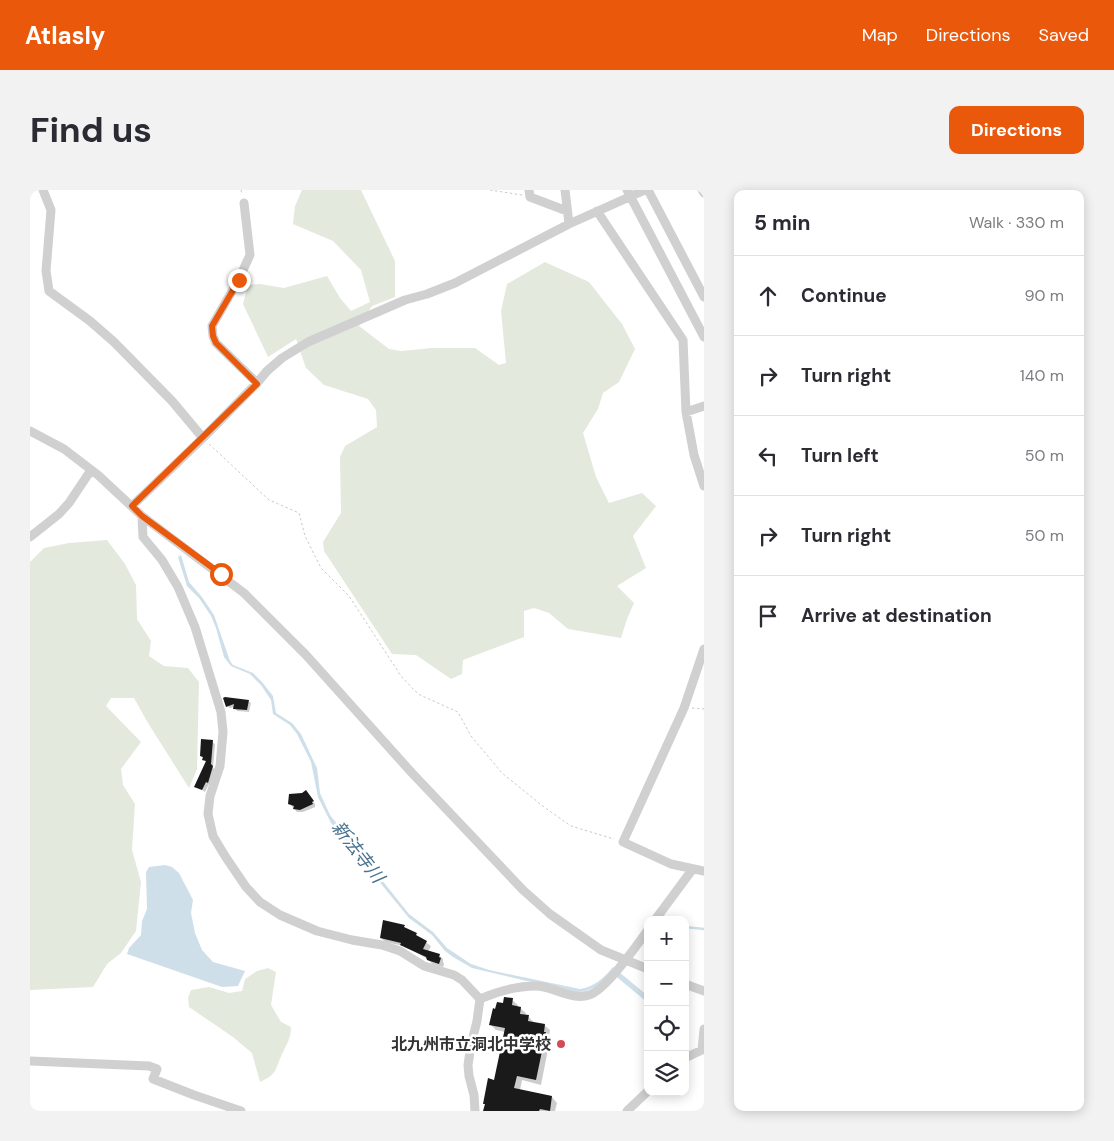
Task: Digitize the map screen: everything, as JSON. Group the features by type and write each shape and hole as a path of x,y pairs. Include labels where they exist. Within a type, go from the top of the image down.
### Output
{"street":[{"path":"43,190 51,210 46,271 49,291 90,321 114,342 172,401 202,438"},
{"path":"565,190 569,224"},
{"path":"132,506 282,358 308,342 405,300 455,283 629,193 647,190 704,297"},
{"path":"529,193 567,211"},
{"path":"629,193 704,337"},
{"path":"244,203 250,254 239,280 212,326 216,343 257,384"},
{"path":"597,211 683,340 686,412 694,456 704,486"},
{"path":"686,412 704,406"},
{"path":"30,431 64,449 91,470 142,516 232,584 268,616 306,655 412,773 523,890 576,934 601,950 644,967"},
{"path":"30,537 59,514 69,503 91,470"},
{"path":"142,516 143,537 162,560 178,587 195,627 219,705 223,732 220,766 210,796 208,814 213,836 224,856 260,902 294,922 352,940 382,945 400,951 424,966 462,980 480,999"},
{"path":"704,649 684,708 623,842 671,864 692,870 704,871"},
{"path":"658,916 692,870"},
{"path":"480,999 504,991 536,986 574,996 587,996 597,991 626,960 644,935"},
{"path":"689,985 704,991"},
{"path":"475,1111 468,1065 480,999"},
{"path":"689,1056 702,1050 704,1029"},
{"path":"30,1062 149,1066 157,1069 153,1079 241,1111"},
{"path":"627,1111 644,1095"}],"path":[{"path":"490,190 529,193"},
{"path":"202,438 269,500 300,513 305,536 321,568 349,596 401,676 414,690 420,695 458,712 471,736 502,773 544,807 571,826 623,842"},
{"path":"684,708 704,709"}],"shaded area":[{"path":"302,190 361,190 395,261 395,297 372,306 359,326 389,349 401,351 432,348 475,348 499,365 506,363 501,311 507,284 545,262 589,282 622,324 635,349 619,382 603,393 598,409 583,433 596,477 609,503 642,493 656,506 633,536 646,568 617,586 634,603 621,638 568,629 549,613 534,608 524,611 524,637 463,660 462,674 451,679 416,655 392,654 324,551 323,542 341,513 340,457 345,446 377,427 376,410 368,399 324,385 306,368 296,339 268,357 243,304 248,285 260,284 284,288 327,276 340,298 351,311 370,302 361,270 333,241 293,224 295,206"},
{"path":"107,540 125,564 136,585 137,619 151,641 149,656 164,666 188,668 199,682 197,769 189,788 134,698 111,698 106,706 141,742 121,769 123,785 135,804 132,850 141,882 136,931 121,953 107,964 93,987 30,990 30,562 44,548 69,543"},
{"path":"268,968 276,972 271,1005 281,1022 291,1027 291,1031 275,1071 260,1082 252,1053 233,1037 189,1007 188,998 191,990 209,987 229,993 242,991 245,979 257,971"}],"water":[{"name":"新法寺川","path":"181,555 189,582 214,615 230,661 233,665 253,673 262,682 273,696 276,713 292,723 301,734 317,768 320,793 330,815 409,914 433,932 447,948 471,964 489,970 580,989 598,981 613,967 644,993 644,1000 612,973 590,989 573,992 472,968 445,951 432,935 409,918 331,823 318,797 311,762 297,734 290,725 273,714 271,700 261,685 250,674 231,666 224,657 211,616 199,598 187,586 178,557"},
{"path":"165,865 172,867 179,873 193,900 191,913 195,933 202,950 213,962 245,971 238,986 222,987 127,954 129,948 141,935 142,921 147,909 146,872 149,867"}],"building":[{"path":"223,698 249,700 247,710 233,709 234,704 226,707"},
{"path":"201,739 213,740 211,764 213,766 208,783 206,782 202,790 194,787 206,761 202,760 203,757 200,756"},
{"path":"306,790 314,801 312,802 313,804 300,810 293,809 294,806 288,804 289,794 302,793"},
{"path":"383,920 405,925 404,927 417,933 416,935 427,941 423,949 440,954 439,964 427,960 426,957 400,945 401,943 380,938"},
{"path":"504,997 513,998 512,1005 521,1007 520,1014 529,1015 528,1021 545,1024 544,1032 546,1032 536,1080 517,1076 514,1088 552,1096 550,1111 540,1109 539,1111 483,1111 488,1078 494,1080 505,1028 489,1025 493,1008 495,1009 497,1002 503,1003"}],"waterway":[{"path":"689,927 704,929"}],"place":[{"name":"北九州市立洞北中学校","path":"561,1044"}],"route":[{"path":"221,574 142,516 132,506 257,384 216,343 213,336 212,326 239,280"}]}
